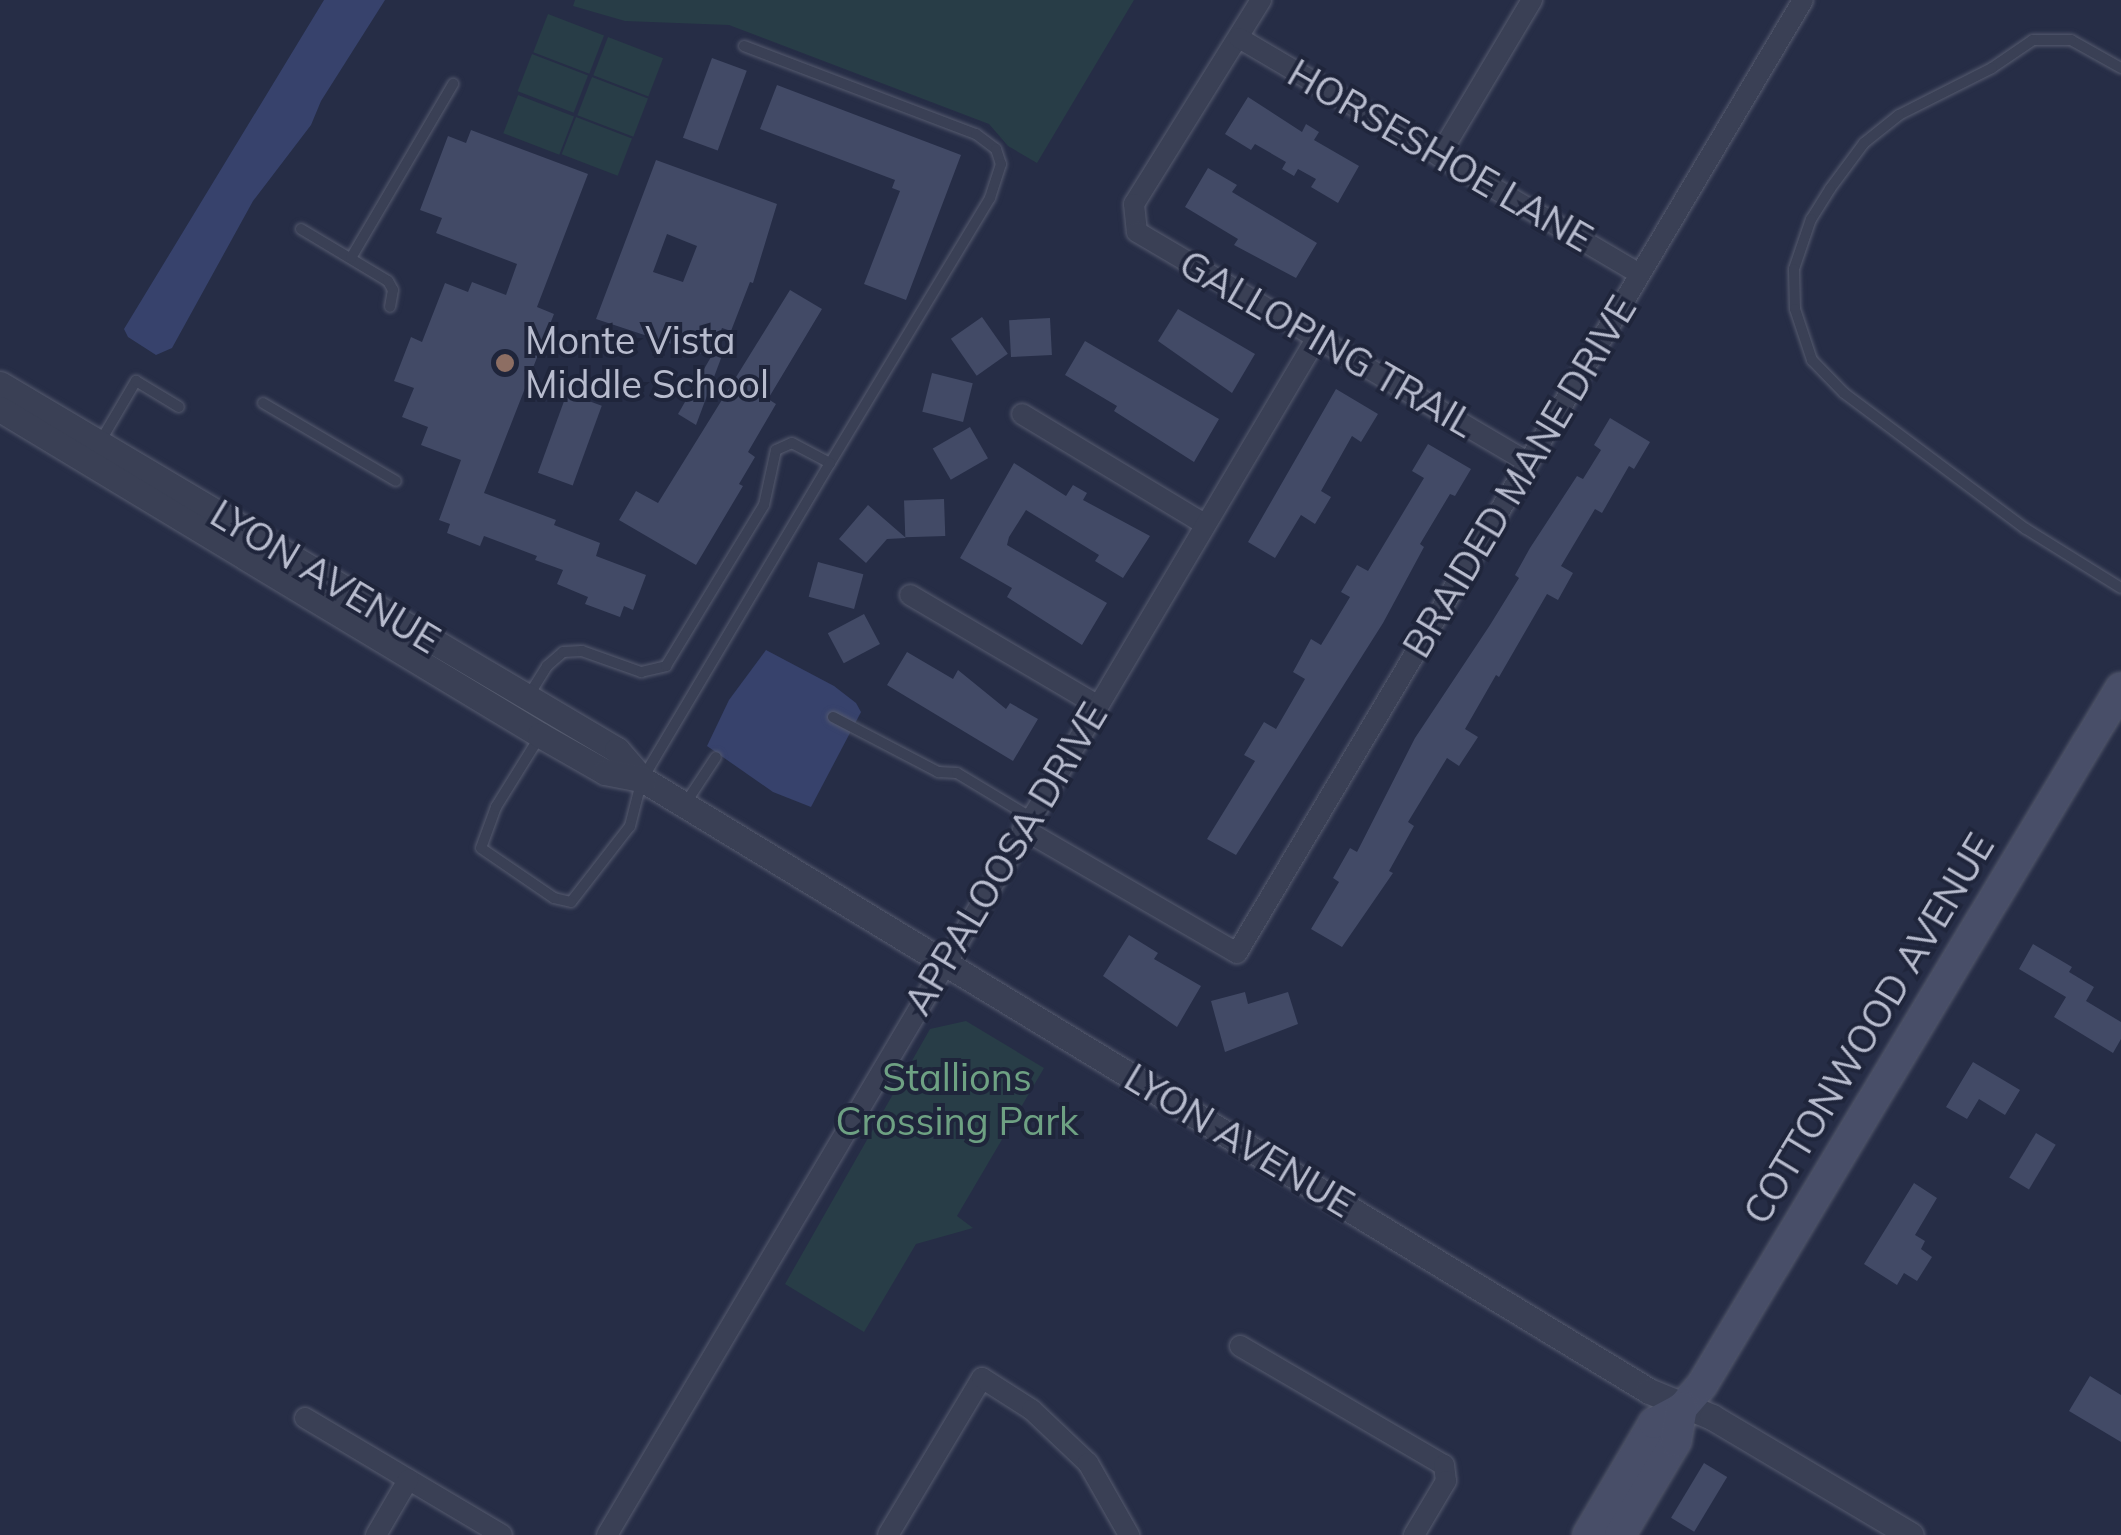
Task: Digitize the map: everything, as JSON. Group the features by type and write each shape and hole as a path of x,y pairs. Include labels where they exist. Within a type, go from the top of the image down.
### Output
{"main road":[{"name":"COTTONWOOD AVENUE","path":"1588,1535 1654,1424 1682,1408 1702,1386 2121,688"},
{"name":"COTTONWOOD AVENUE","path":"1620,1535 1676,1441 1682,1408"}],"street":[{"path":"1239,38 1262,0"},
{"path":"1439,156 1532,0"},
{"name":"BRAIDED MANE DRIVE","path":"1026,823 1237,953 1803,0"},
{"name":"HORSESHOE LANE","path":"1239,38 1640,274"},
{"name":"GALLOPING TRAIL","path":"1239,38 1134,204 1133,220 1138,232 1528,462"},
{"name":"APPALOOSA DRIVE","path":"606,1535 1316,339"},
{"name":"LYON AVENUE","path":"0,384 618,750 642,779 1682,1408 1712,1417 1910,1535"},
{"name":"LYON AVENUE","path":"0,409 540,735 605,772 642,779"},
{"path":"1022,414 1204,524"},
{"path":"910,595 1097,705"},
{"path":"1240,1346 1444,1465 1446,1482 1414,1535"},
{"path":"888,1535 982,1378 1032,1410 1088,1462 1129,1535"},
{"path":"305,1418 502,1535"},
{"path":"376,1535 408,1480"}],"lane":[{"path":"2121,68 2071,40 2033,40 1992,68 1899,115 1864,144 1830,188 1811,219 1794,269 1796,310 1812,360 1844,393 2026,530 2121,588"},
{"path":"540,735 496,806 481,848 554,898 571,902 630,826 642,779 990,198 1001,164 996,149 976,134 744,46"},
{"path":"351,258 453,84"},
{"path":"301,229 388,282 392,290 390,307"},
{"path":"99,442 136,381 180,407"},
{"path":"262,402 396,481"},
{"path":"528,697 562,652 582,652 641,672 666,666 764,505 776,450 792,443 830,463"},
{"path":"833,717 938,772 957,773 1026,823"},
{"path":"684,804 716,757"}],"green space":[{"path":"575,0 1134,0 1037,163 1008,146 989,124 729,25 625,21 573,6"},
{"path":"548,14 604,36 589,74 533,52"},
{"path":"608,37 663,58 648,96 593,75"},
{"path":"532,54 588,76 574,113 518,91"},
{"path":"592,77 648,99 633,137 577,115"},
{"path":"518,95 574,117 559,155 503,133"},
{"path":"576,117 632,139 618,176 562,154"},
{"name":"Stallions Crossing Park","path":"966,1021 1044,1068 957,1216 973,1228 916,1244 864,1332 785,1284 930,1029"}],"water":[{"path":"324,0 385,0 321,101 311,125 253,201 172,348 156,355 128,337 124,329"},
{"path":"766,650 834,686 856,703 861,712 811,807 773,792 707,746 729,700"}],"building":[{"path":"712,58 747,71 718,151 683,138"},
{"path":"777,85 961,155 906,300 864,284 900,191 892,188 895,180 760,129"},
{"path":"1248,97 1302,132 1306,124 1319,132 1314,140 1359,166 1338,203 1311,187 1316,179 1298,169 1294,176 1282,169 1286,162 1255,144 1251,150 1225,134"},
{"path":"471,130 588,174 537,307 554,314 484,493 556,520 554,525 600,543 596,556 646,575 633,610 624,606 620,617 585,604 588,597 557,584 563,570 535,560 537,556 484,536 480,546 447,533 450,524 439,520 461,460 421,445 428,427 402,417 414,388 394,381 411,337 422,342 445,283 468,292 472,282 506,295 517,264 436,233 442,218 420,210 448,136 466,143"},
{"path":"656,160 777,204 753,283 750,282 731,331 722,328 711,357 596,319","holes":["667,234 697,246 683,282 653,272"]},
{"path":"1208,168 1237,185 1232,192 1317,243 1296,278 1234,245 1238,239 1185,207"},
{"path":"790,290 822,309 768,399 776,404 748,452 755,457 739,484 743,486 696,565 619,520 636,491 658,503"},
{"path":"1178,309 1255,354 1232,393 1158,341"},
{"path":"982,317 1008,354 977,376 951,339"},
{"path":"1050,318 1052,355 1011,357 1009,320"},
{"path":"1085,341 1219,419 1194,462 1114,411 1117,406 1065,375"},
{"path":"715,350 723,353 696,425 678,414"},
{"path":"932,373 973,383 963,422 922,412"},
{"path":"1336,389 1378,414 1361,442 1352,436 1321,491 1331,497 1315,524 1301,515 1275,558 1248,542"},
{"path":"567,393 602,406 573,486 538,473"},
{"path":"1610,418 1650,442 1634,469 1629,466 1602,513 1595,509 1561,566 1573,573 1558,600 1547,594 1499,677 1496,675 1465,729 1478,737 1459,766 1447,758 1408,822 1414,826 1389,871 1393,873 1342,947 1311,929 1339,882 1333,878 1350,848 1357,852 1415,738 1519,578 1515,575 1530,548 1577,476 1583,479 1601,450 1594,445"},
{"path":"970,427 988,458 951,480 933,448"},
{"path":"1428,444 1471,469 1455,496 1450,494 1420,544 1424,547 1383,623 1236,855 1207,839 1255,761 1244,755 1264,722 1276,729 1305,679 1293,672 1311,639 1321,645 1350,597 1341,592 1357,565 1368,571 1424,478 1412,471"},
{"path":"1014,463 1066,496 1073,485 1087,493 1083,500 1150,536 1123,578 1095,561 1099,555 1026,510 1009,537 1007,545 1107,603 1082,645 1007,597 1012,588 960,558"},
{"path":"944,499 945,536 905,537 904,500"},
{"path":"868,505 906,538 887,539 866,563 839,539"},
{"path":"818,562 863,574 854,609 809,597"},
{"path":"864,614 880,644 844,663 828,633"},
{"path":"907,652 953,679 958,670 1006,709 1010,703 1038,719 1013,761 887,685"},
{"path":"1129,935 1158,953 1154,959 1201,986 1177,1027 1103,976"},
{"path":"2033,944 2072,967 2069,972 2094,987 2086,1001 2121,1022 2121,1039 2113,1053 2054,1017 2066,997 2019,969"},
{"path":"1245,992 1248,1004 1288,992 1298,1024 1225,1052 1211,1001"},
{"path":"1973,1062 2020,1090 2005,1115 1979,1099 1967,1119 1946,1107"},
{"path":"2036,1133 2056,1145 2029,1189 2009,1178"},
{"path":"1914,1183 1937,1198 1915,1235 1925,1241 1921,1249 1932,1257 1917,1281 1904,1273 1897,1285 1864,1264"},
{"path":"2090,1376 2121,1395 2121,1442 2069,1411"},
{"path":"1704,1463 1727,1477 1694,1532 1671,1518"}],"place":[{"name":"Monte Vista Middle School","path":"505,363"}]}
